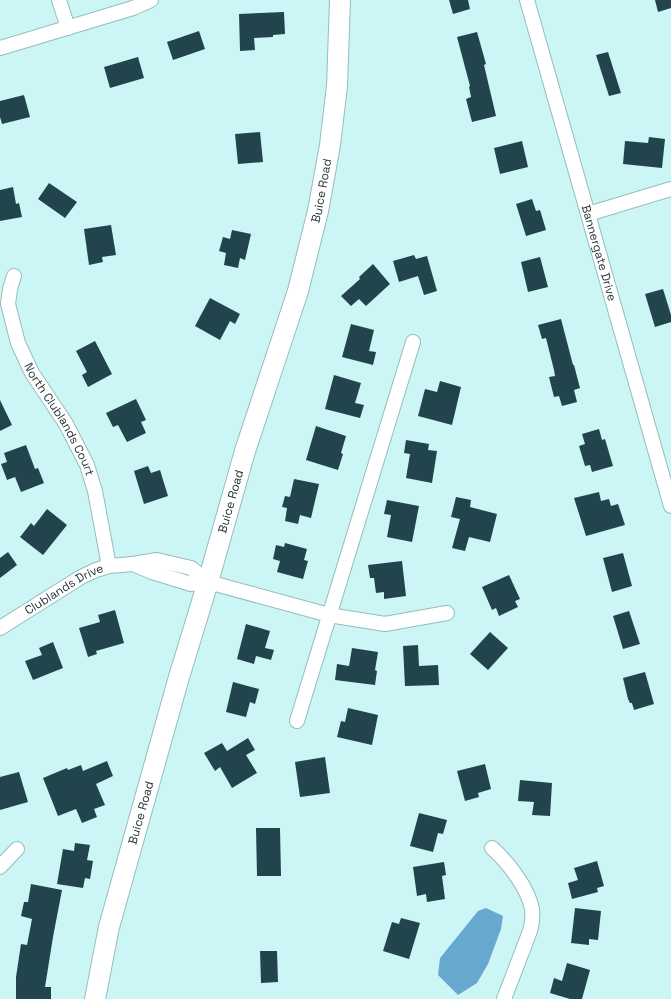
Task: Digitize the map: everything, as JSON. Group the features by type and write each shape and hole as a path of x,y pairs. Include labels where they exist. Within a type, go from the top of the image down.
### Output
{"street":[{"path":"59,0 68,28"},
{"path":"0,48 133,8 150,0"},
{"name":"Buice Road","path":"95,999 109,927 179,677 208,582 245,451 298,291 318,211 330,145 337,86 340,0"},
{"name":"Bannergate Drive","path":"527,0 671,506"},
{"path":"588,214 671,189"},
{"name":"North Clublands Court","path":"14,276 8,304 18,343 32,373 66,424 87,465 95,491 109,566"},
{"path":"297,721 413,342"},
{"name":"Clublands Drive","path":"0,628 81,577 109,566 133,564 152,572 191,584 208,582 329,615 385,624 447,613"},
{"path":"492,848 513,871 529,898 532,910 530,931 504,999"},
{"path":"0,868 17,849"}],"water":[{"path":"486,908 503,916 501,929 488,964 477,983 458,995 438,975 440,958 478,911"}],"building":[{"path":"449,0 468,0 470,9 453,14"},
{"path":"655,0 671,0 671,8 658,12"},
{"path":"284,12 285,34 273,35 273,37 254,38 255,50 240,51 239,14"},
{"path":"199,31 205,49 173,60 167,42"},
{"path":"477,32 486,64 484,65 496,116 472,122 466,99 471,97 470,86 457,37"},
{"path":"608,52 621,93 609,96 596,55"},
{"path":"138,57 144,78 110,88 104,67"},
{"path":"24,95 30,117 2,124 0,117 0,101"},
{"path":"260,132 263,162 238,164 235,134"},
{"path":"649,137 665,139 662,168 623,164 625,141 648,143"},
{"path":"522,141 528,167 500,174 494,148"},
{"path":"49,183 77,202 65,218 38,199"},
{"path":"13,187 16,204 19,203 22,217 0,221 0,190"},
{"path":"532,199 536,211 540,210 546,230 526,236 516,204"},
{"path":"111,225 116,255 102,257 103,262 89,265 84,229"},
{"path":"232,230 251,234 245,260 240,258 238,268 224,265 226,253 219,251 223,237 230,239"},
{"path":"414,255 416,259 427,256 437,291 424,295 418,276 399,282 393,261"},
{"path":"540,257 548,287 528,292 521,262"},
{"path":"373,264 390,284 366,306 359,299 351,306 341,296 360,279 359,277"},
{"path":"663,289 671,315 671,322 655,327 645,294"},
{"path":"210,298 240,314 235,324 230,321 220,340 195,326"},
{"path":"561,319 580,388 574,390 577,402 562,406 559,396 554,397 549,377 555,376 554,370 546,338 542,339 538,325"},
{"path":"351,324 374,330 369,351 376,352 373,365 342,357"},
{"path":"95,341 112,374 88,387 82,375 87,372 76,351"},
{"path":"334,375 361,383 355,403 364,405 360,418 325,409"},
{"path":"440,381 461,387 452,425 418,416 425,389 437,392"},
{"path":"136,399 146,420 141,422 146,433 127,442 118,425 113,427 106,413"},
{"path":"0,400 12,425 0,431"},
{"path":"316,426 346,436 341,453 343,454 338,470 306,460"},
{"path":"599,429 602,440 605,439 613,466 592,472 590,465 585,466 579,446 585,444 582,434"},
{"path":"406,440 429,444 428,450 437,451 432,483 406,478 410,454 404,453"},
{"path":"26,445 35,469 38,468 44,483 21,492 15,477 7,480 1,464 7,462 4,453"},
{"path":"148,466 151,473 160,470 168,496 144,504 134,471"},
{"path":"294,479 319,484 311,518 300,515 298,524 285,521 287,508 282,507 285,496 290,497"},
{"path":"599,492 601,501 609,499 611,506 618,504 625,525 586,536 574,498"},
{"path":"456,497 471,500 470,507 497,514 490,542 469,537 465,551 452,548 460,519 451,517"},
{"path":"387,500 419,506 412,542 387,537 391,515 384,514"},
{"path":"47,509 67,525 43,555 20,537 31,523 34,526"},
{"path":"285,543 307,549 304,560 308,561 303,579 277,572 280,561 273,559 276,545 284,547"},
{"path":"8,552 17,565 0,578 0,558"},
{"path":"623,553 632,586 612,592 603,558"},
{"path":"402,561 406,596 384,599 384,592 376,593 374,578 370,578 368,565"},
{"path":"509,575 520,599 515,601 518,607 499,616 496,608 492,610 482,587"},
{"path":"115,610 124,643 96,651 97,654 88,657 79,628 100,622 98,615"},
{"path":"629,611 640,644 623,649 613,616"},
{"path":"246,624 270,631 265,648 274,650 271,660 256,656 254,664 237,659"},
{"path":"490,632 508,648 488,670 470,654"},
{"path":"53,642 63,668 33,680 25,661 42,655 39,648"},
{"path":"418,645 419,666 438,665 439,685 405,686 403,646"},
{"path":"352,648 378,652 375,670 377,671 375,685 335,680 337,664 349,666"},
{"path":"645,672 654,704 634,710 632,703 630,703 628,699 623,678"},
{"path":"233,682 259,689 255,704 250,702 246,717 226,712"},
{"path":"348,708 378,715 372,745 337,737 341,721 345,722"},
{"path":"248,738 255,750 246,755 257,773 232,788 220,767 215,771 204,753 222,743 227,751"},
{"path":"325,757 330,793 300,797 295,762"},
{"path":"107,761 113,776 96,784 105,805 94,809 97,817 82,823 76,809 58,816 43,778 67,768 68,770 81,765 83,771"},
{"path":"485,764 491,789 478,793 479,797 465,801 457,771"},
{"path":"19,772 28,802 0,810 0,777"},
{"path":"520,780 552,783 550,816 532,815 534,802 518,801"},
{"path":"419,813 447,820 443,834 438,833 433,852 410,846"},
{"path":"256,828 280,828 281,876 257,876"},
{"path":"75,843 90,845 87,860 93,861 90,879 85,878 83,888 57,884 63,849 74,851"},
{"path":"597,861 604,886 597,888 598,892 572,899 568,883 578,880 574,868"},
{"path":"444,862 446,875 442,876 445,899 427,902 426,894 417,896 413,867"},
{"path":"31,884 62,890 45,987 51,987 51,999 16,999 16,977 21,944 27,945 32,919 21,916 24,902 28,902"},
{"path":"575,908 601,911 598,940 589,939 589,945 571,943"},
{"path":"401,918 420,923 409,959 383,951 392,922 399,924"},
{"path":"260,951 277,951 278,982 261,983"},
{"path":"567,963 590,970 582,999 570,999 550,993 554,978 562,981"}]}
